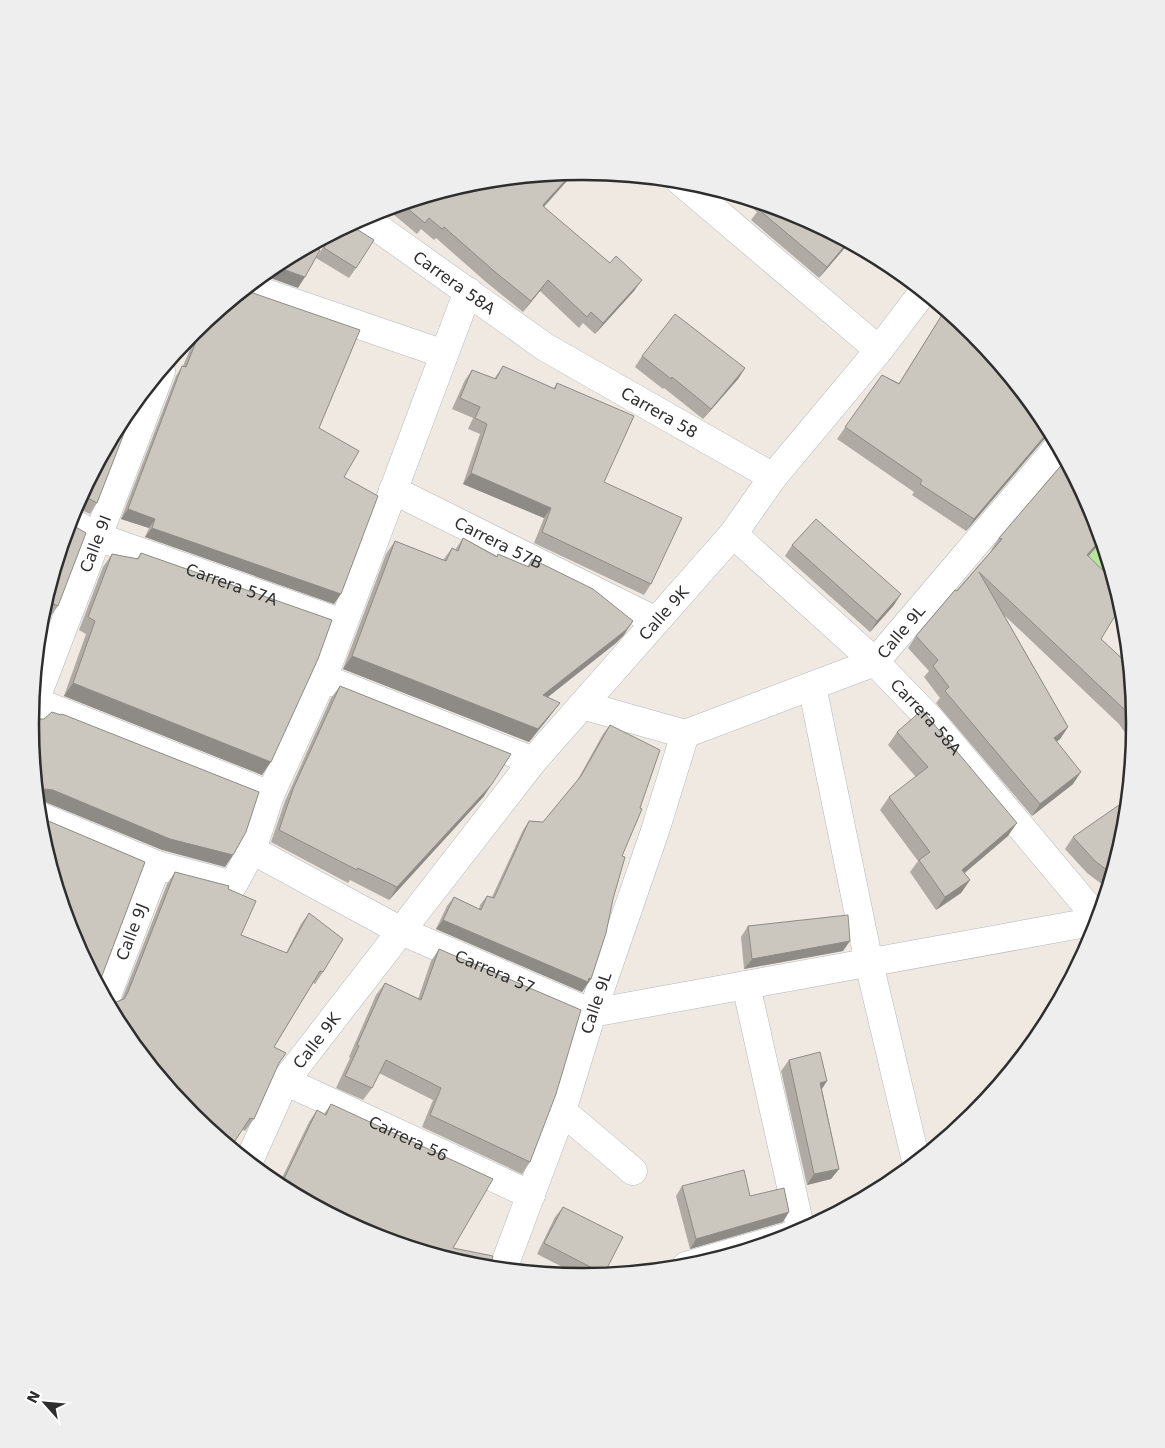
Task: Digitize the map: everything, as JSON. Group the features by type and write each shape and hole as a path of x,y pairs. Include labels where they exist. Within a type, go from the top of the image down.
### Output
{"street":[{"path":"693,192 879,350"},
{"name":"Carrera 58A","path":"371,223 545,347"},
{"path":"256,290 444,354"},
{"path":"47,819 157,865 233,885 252,850 270,795 324,678 342,623 468,291"},
{"name":"Calle 9K","path":"252,1155 285,1081 400,931 534,760 733,534 773,477 879,350 919,297"},
{"name":"Carrera 58","path":"545,347 773,477"},
{"name":"Calle 9I","path":"40,688 154,389"},
{"name":"Calle 9L","path":"506,1262 562,1111 592,1013 655,831 685,734 875,662 1053,453"},
{"name":"Carrera 57B","path":"393,490 656,621"},
{"name":"Carrera 57A","path":"77,525 98,537 342,623"},
{"name":"Carrera 58A","path":"733,534 875,662 931,720 1092,913"},
{"path":"324,678 534,760"},
{"path":"812,686 869,963 914,1155"},
{"path":"582,705 685,734"},
{"path":"39,708 270,795"},
{"path":"252,850 400,931"},
{"name":"Calle 9J","path":"109,990 157,865"},
{"path":"592,1013 1089,922"},
{"name":"Carrera 57","path":"400,931 592,1013"},
{"path":"746,985 799,1222"},
{"name":"Carrera 56","path":"285,1081 531,1195"},
{"path":"562,1111 633,1171"}],"green space":[{"path":"1096,547 1111,595 1081,564"}],"building":[{"path":"565,180 543,205 544,207 610,263 616,256 642,280 603,323 591,312 587,317 548,280 531,301 444,227 442,229 429,218 425,223 408,209 476,191 512,185"},
{"path":"759,210 823,236 844,247 827,267"},
{"path":"357,229 374,240 356,268 324,248 326,245"},
{"path":"318,249 320,250 305,277 284,270"},
{"path":"252,292 360,330 319,428 359,451 344,477 378,496 341,594 152,528 155,519 128,509 182,366 186,367 196,342 224,315"},
{"path":"675,314 745,368 711,409 672,377 671,379 642,356"},
{"path":"942,316 991,365 1014,393 1044,437 974,519 920,484 922,480 845,427 882,375 899,384"},
{"path":"503,366 555,389 557,383 634,416 604,482 682,518 651,584 542,532 551,508 471,473 487,424 475,418 480,407 460,398 472,370 496,379"},
{"path":"126,429 97,503 88,498"},
{"path":"1061,466 1085,516 1096,545 1087,555 1104,572 1108,583 1115,615 1101,639 1123,659 1126,711 979,572 1068,727 1054,738 1081,772 1040,804 945,691 949,687 933,666 938,660 916,636 1002,539 999,538"},
{"path":"816,519 901,594 877,621 792,545"},
{"path":"76,527 86,533 58,606 52,603 57,583"},
{"path":"463,538 497,557 498,554 529,567 532,559 593,589 633,621 626,630 543,695 560,703 538,729 352,656 395,541 446,561 452,548 458,551"},
{"path":"141,553 332,620 318,659 271,762 73,683 95,621 88,617 112,554 138,559"},
{"path":"340,686 511,754 492,784 397,887 358,868 357,870 279,830 293,789"},
{"path":"922,710 1017,823 962,870 970,880 945,897 919,860 930,852 889,797 928,767 897,732"},
{"path":"52,712 62,714 259,792 246,832 233,855 170,839 53,790 43,790 39,724 39,719 44,719"},
{"path":"610,725 660,750 640,808 642,809 622,856 625,857 606,933 591,979 589,978 588,982 443,920 454,897 481,910 487,896 494,898 529,821 543,822 581,776"},
{"path":"1119,805 1116,830 1106,870 1095,861 1073,837"},
{"path":"47,821 145,862 102,977 80,932 68,899 57,865"},
{"path":"175,872 229,886 228,889 256,901 241,935 287,953 309,913 343,939 323,972 320,971 274,1047 286,1053 279,1063 254,1119 250,1118 235,1142 174,1083 130,1026 116,1002 124,999"},
{"path":"848,915 850,941 752,959 748,926"},
{"path":"439,949 581,1010 556,1094 530,1162 430,1115 441,1088 386,1060 372,1088 345,1076 385,983 421,1000"},
{"path":"820,1052 827,1081 820,1083 839,1169 814,1174 789,1060"},
{"path":"331,1104 493,1179 453,1248 493,1256 492,1260 442,1249 374,1226 342,1212 284,1179 317,1110 326,1115"},
{"path":"744,1170 750,1196 784,1188 789,1212 696,1239 682,1186"},
{"path":"563,1207 623,1237 607,1267 592,1268 544,1243"}]}
